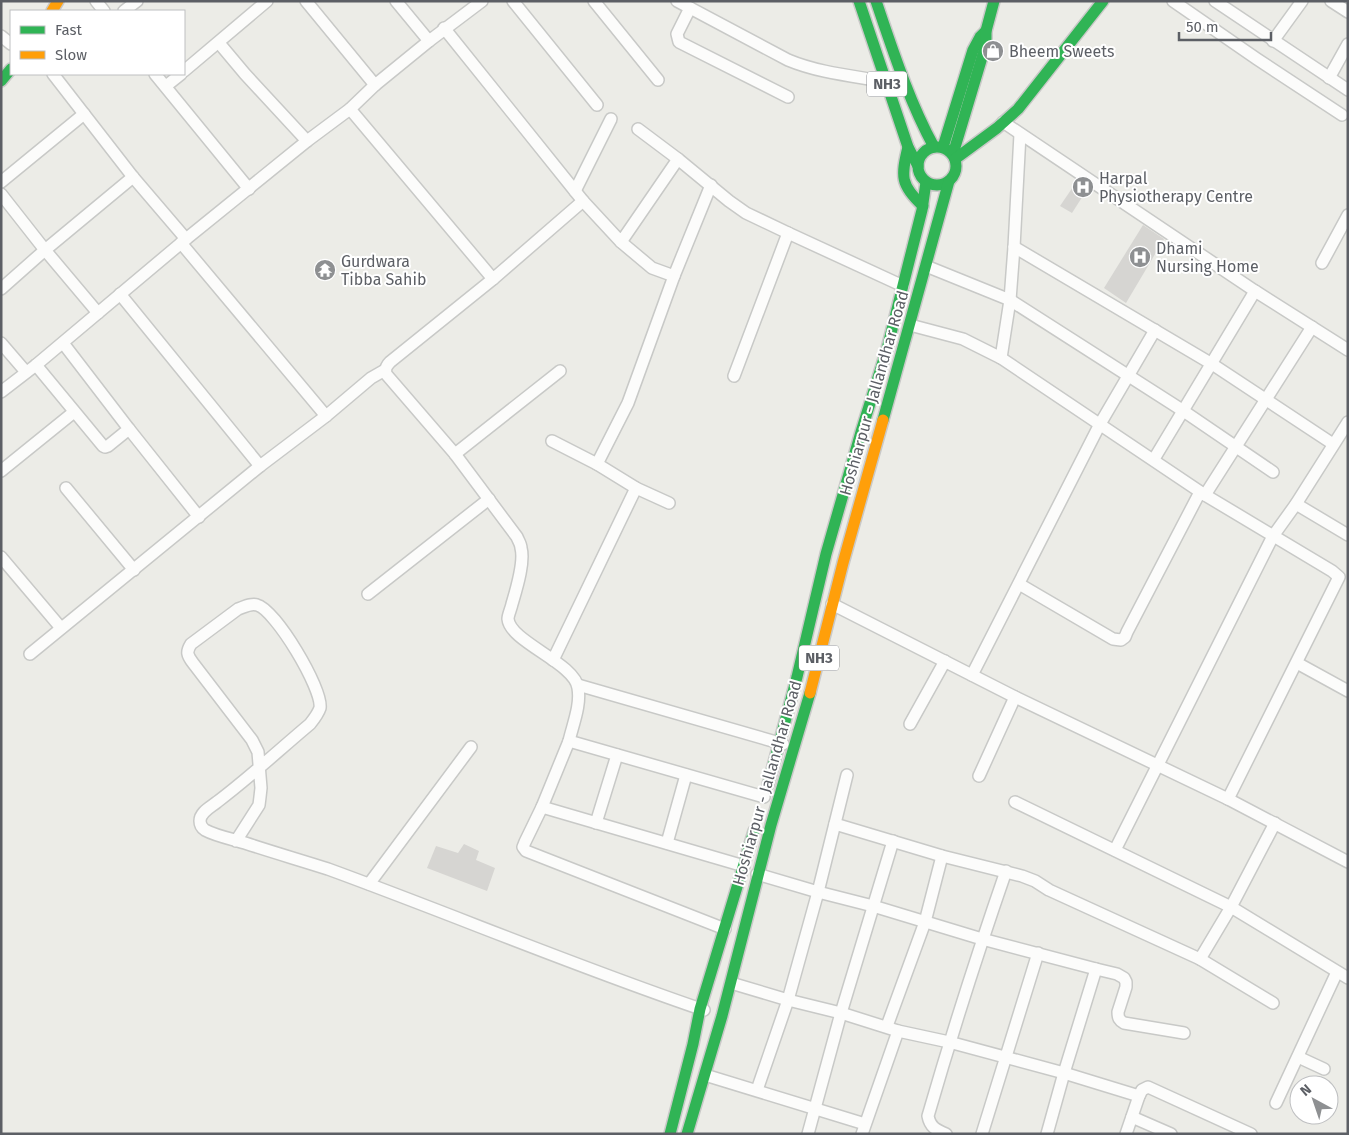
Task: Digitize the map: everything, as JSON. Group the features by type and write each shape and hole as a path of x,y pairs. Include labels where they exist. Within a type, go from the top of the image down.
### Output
{"main road":[{"name":"NH3","path":"876,1 908,97 924,131 946,152"},
{"path":"946,152 972,50 986,31 994,1"},
{"path":"1006,124 946,152 926,150 921,155 918,166 922,178 932,184 943,184 991,145 1103,1"},
{"name":"NH3","path":"858,2 908,147 918,166"},
{"path":"1,82 10,70"},
{"path":"908,147 903,176 905,185 922,206"},
{"path":"946,152 957,166 952,176"},
{"name":"Hoshiarpur - Jallandhar Road","path":"686,1134 722,1016 757,874 812,686 832,604 952,176"},
{"name":"NH3","path":"763,801 797,677 826,554 887,349 922,206 926,182"},
{"path":"670,1134 700,1009 757,822"}],"street":[{"path":"125,10 137,1"},
{"path":"185,71 267,1"},
{"path":"306,1 375,85"},
{"path":"396,1 429,40"},
{"path":"513,1 597,105"},
{"path":"594,1 658,80"},
{"path":"677,1 800,65 826,72 887,82"},
{"path":"1173,1 1342,115"},
{"path":"1214,1 1348,90"},
{"path":"1273,41 1302,1"},
{"path":"1331,1 1348,12"},
{"path":"1,392 36,365 183,241 307,141 350,109 375,85 429,40 480,2"},
{"path":"690,8 677,34 679,42 788,97"},
{"path":"444,28 583,201 645,264 674,276"},
{"path":"219,43 307,141"},
{"path":"1329,78 1348,44"},
{"path":"54,75 183,241 326,416"},
{"path":"156,75 249,188"},
{"path":"166,86 180,75"},
{"path":"350,109 493,279"},
{"path":"1,182 84,114"},
{"path":"575,191 612,119"},
{"path":"1006,124 1255,291 1348,350"},
{"path":"638,130 678,158 738,208 903,286"},
{"path":"1001,358 1010,300 1020,134"},
{"path":"622,242 678,158"},
{"path":"1,289 133,177"},
{"path":"597,464 628,403 674,276 711,185"},
{"path":"1,194 98,313"},
{"path":"30,654 260,466 326,416 371,378 385,370 390,362 493,279 583,201"},
{"path":"1322,263 1348,214"},
{"path":"734,376 788,233"},
{"path":"1014,247 1212,364 1333,444"},
{"path":"926,266 1010,300 1182,410 1272,472"},
{"path":"1154,459 1255,291"},
{"path":"120,294 260,466"},
{"path":"910,325 963,339 1001,358 1202,493 1332,571 1338,577 1228,799"},
{"path":"1019,584 1113,639 1121,640 1125,637 1202,493 1312,328"},
{"path":"972,675 1100,424 1155,330"},
{"path":"1,343 26,372"},
{"path":"62,343 199,516"},
{"path":"36,365 102,446 108,446 129,428"},
{"path":"385,370 386,374 455,454 517,537 522,548 519,576 508,619 511,627 521,637 572,675 578,685 579,699 569,741 542,808 523,847 526,851 725,928"},
{"path":"455,454 560,371"},
{"path":"1,471 74,412"},
{"path":"1116,850 1273,536 1296,504 1333,444 1346,428"},
{"path":"552,441 597,464 636,488 669,503"},
{"path":"66,488 134,570"},
{"path":"553,660 636,488"},
{"path":"368,594 489,499"},
{"path":"1296,504 1348,535"},
{"path":"1,557 61,628"},
{"path":"236,841 259,805 261,788 259,768 258,752 252,740 192,662 187,650 191,644 238,609 255,604 272,616 288,637 316,686 320,707 310,724 259,768 200,816 202,828 236,841 309,863 369,884 560,959 722,1016"},
{"path":"832,604 1015,697 1228,799 1348,862"},
{"path":"910,724 945,661"},
{"path":"1297,663 1348,691"},
{"path":"578,685 793,747"},
{"path":"979,776 1015,697"},
{"path":"569,741 686,775 763,801"},
{"path":"369,884 471,747"},
{"path":"596,823 618,755"},
{"path":"667,843 686,775"},
{"path":"757,1090 788,1000 818,892 847,775"},
{"path":"1015,802 1231,907 1348,978"},
{"path":"542,808 744,866"},
{"path":"1200,960 1231,907 1275,823"},
{"path":"835,824 942,856 1006,871 1035,881 1049,890 1200,960 1273,1003"},
{"path":"808,1134 841,1013 893,841"},
{"path":"705,1075 815,1108 864,1129 925,922 942,856"},
{"path":"946,1134 932,1127 928,1116 949,1042 1006,871"},
{"path":"757,874 982,939 1117,974 1124,978 1126,982 1118,1012 1119,1020 1124,1023 1184,1033"},
{"path":"982,1134 1038,953"},
{"path":"1047,1134 1096,970"},
{"path":"1276,1103 1337,972"},
{"path":"731,983 788,1000 1064,1073 1139,1096"},
{"path":"1298,1058 1324,1069"},
{"path":"1126,1134 1139,1096 1148,1087 1251,1134"},
{"path":"1132,1117 1171,1134"}],"building":[{"path":"1077,181 1088,188 1072,213 1060,206"},
{"path":"1143,225 1164,239 1126,303 1104,288"},
{"path":"464,844 479,851 476,860 495,868 487,891 427,868 436,846 458,853"}],"traffic: fast":[{"path":"859,1 908,147 918,166"},
{"path":"876,1 909,94 934,147"},
{"path":"953,154 986,44 986,31 994,1"},
{"path":"955,159 997,128 1018,109 1103,1"},
{"path":"943,147 973,50 980,37 986,31"},
{"path":"1,81 10,70"},
{"path":"908,147 904,165 904,180 915,199 923,206"},
{"path":"937,147 951,152 956,166 951,180 937,185 923,180 918,166 923,152 937,147"},
{"path":"883,420 949,181"},
{"path":"768,785 797,677 826,554 887,349 922,210 926,182"},
{"path":"687,1134 722,1016 771,825 810,693"},
{"path":"670,1134 700,1009 754,831"}],"traffic: slow":[{"path":"53,10 58,1"},
{"path":"810,693 843,563 883,420"}],"place":[{"name":"Bheem Sweets","path":"993,51"},
{"name":"Harpal Physiotherapy Centre","path":"1083,187"},
{"name":"Dhami Nursing Home","path":"1140,257"},
{"name":"Gurdwara Tibba Sahib","path":"325,270"}]}
